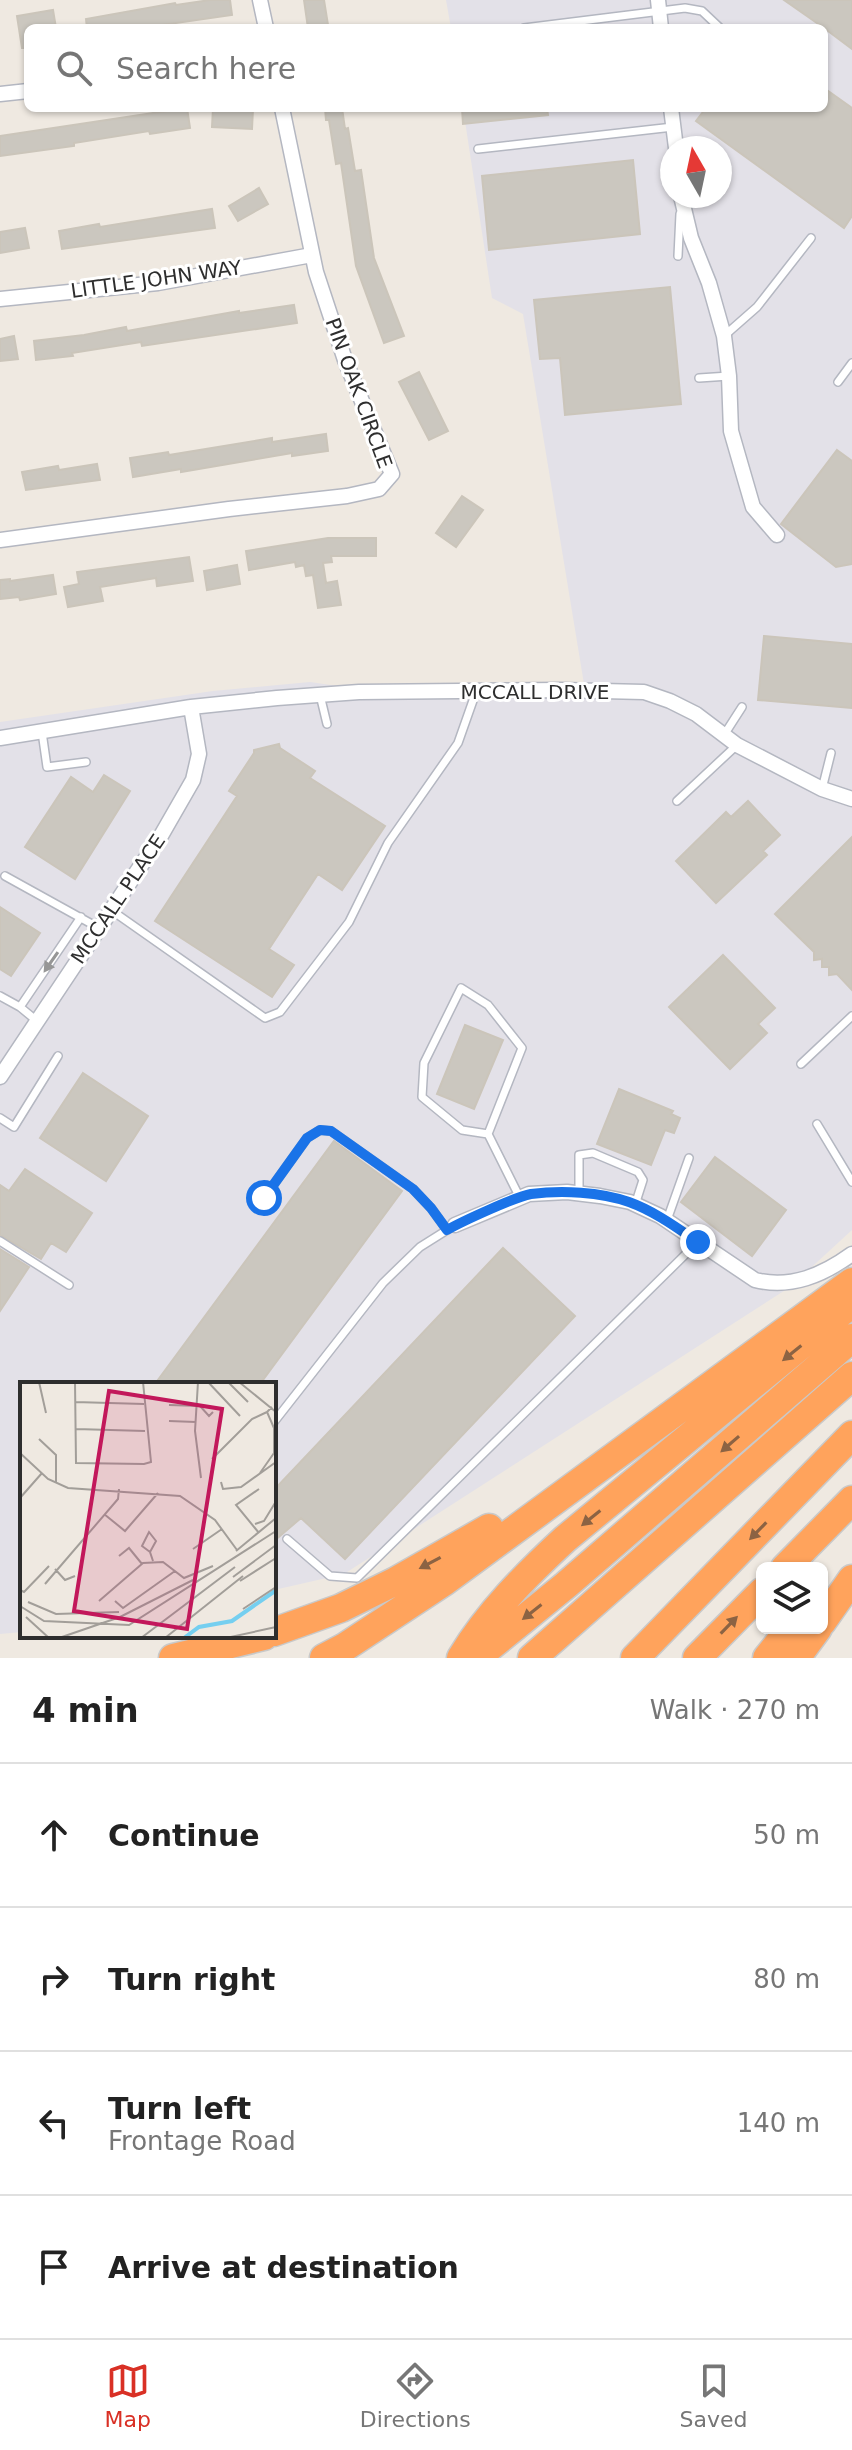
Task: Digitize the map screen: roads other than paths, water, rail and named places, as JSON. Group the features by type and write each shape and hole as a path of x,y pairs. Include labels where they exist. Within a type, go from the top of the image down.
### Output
{"highway":[{"path":"335,1653 445,1581 852,1282"},
{"path":"476,1658 528,1573 565,1539 852,1303"},
{"path":"461,1658 495,1625 566,1585 852,1338"},
{"path":"535,1655 852,1376"},
{"path":"276,1631 341,1608 432,1562 663,1420"},
{"path":"635,1658 852,1435"},
{"path":"791,1562 852,1500"},
{"path":"828,1585 852,1558"},
{"path":"828,1613 852,1579"},
{"path":"697,1658 756,1598"},
{"path":"173,1658 256,1638"},
{"path":"767,1658 802,1644"}],"street":[{"path":"260,0 265,24"},
{"path":"0,94 24,91"},
{"name":"PIN OAK CIRCLE","path":"0,540 347,496 379,489 392,474 345,360 312,255 283,112"},
{"path":"671,112 674,136"},
{"path":"684,208 724,336 731,431 753,507 777,535"},
{"name":"LITTLE JOHN WAY","path":"0,299 158,283 312,255"},
{"name":"MCCALL DRIVE","path":"0,738 191,707 359,692 644,692 696,714 737,745 822,789 852,799"},
{"name":"MCCALL PLACE","path":"0,1076 162,834 193,780 199,754 191,707"},
{"path":"451,1228 529,1194 579,1194 635,1205 666,1220 755,1280 771,1284 806,1279 829,1270 852,1254"}],"lane":[{"path":"547,24 659,5 702,11 716,24"},
{"path":"478,149 673,127"},
{"path":"678,256 680,208"},
{"path":"724,336 757,307 811,238"},
{"path":"838,382 852,363"},
{"path":"699,378 729,376"},
{"path":"111,910 265,1018 280,1012 349,922 388,843 458,743 476,692"},
{"path":"320,695 327,724"},
{"path":"724,735 742,707"},
{"path":"42,732 47,767 86,762"},
{"path":"677,801 737,745"},
{"path":"822,789 831,753"},
{"path":"5,876 99,928"},
{"path":"20,1007 81,917"},
{"path":"488,1134 462,1130 422,1097 424,1063 461,988 488,1005 522,1048 488,1134 520,1198"},
{"path":"0,996 37,1021"},
{"path":"801,1064 852,1016"},
{"path":"0,1118 14,1127 58,1056"},
{"path":"817,1124 852,1182"},
{"path":"264,1198 307,1138 320,1130 331,1131 413,1189 451,1228 420,1247 383,1283 276,1419"},
{"path":"579,1194 579,1155 593,1153 638,1172 643,1180 635,1205"},
{"path":"666,1220 689,1158"},
{"path":"0,1241 69,1285"},
{"path":"287,1539 330,1576 357,1578 698,1242"}]}
